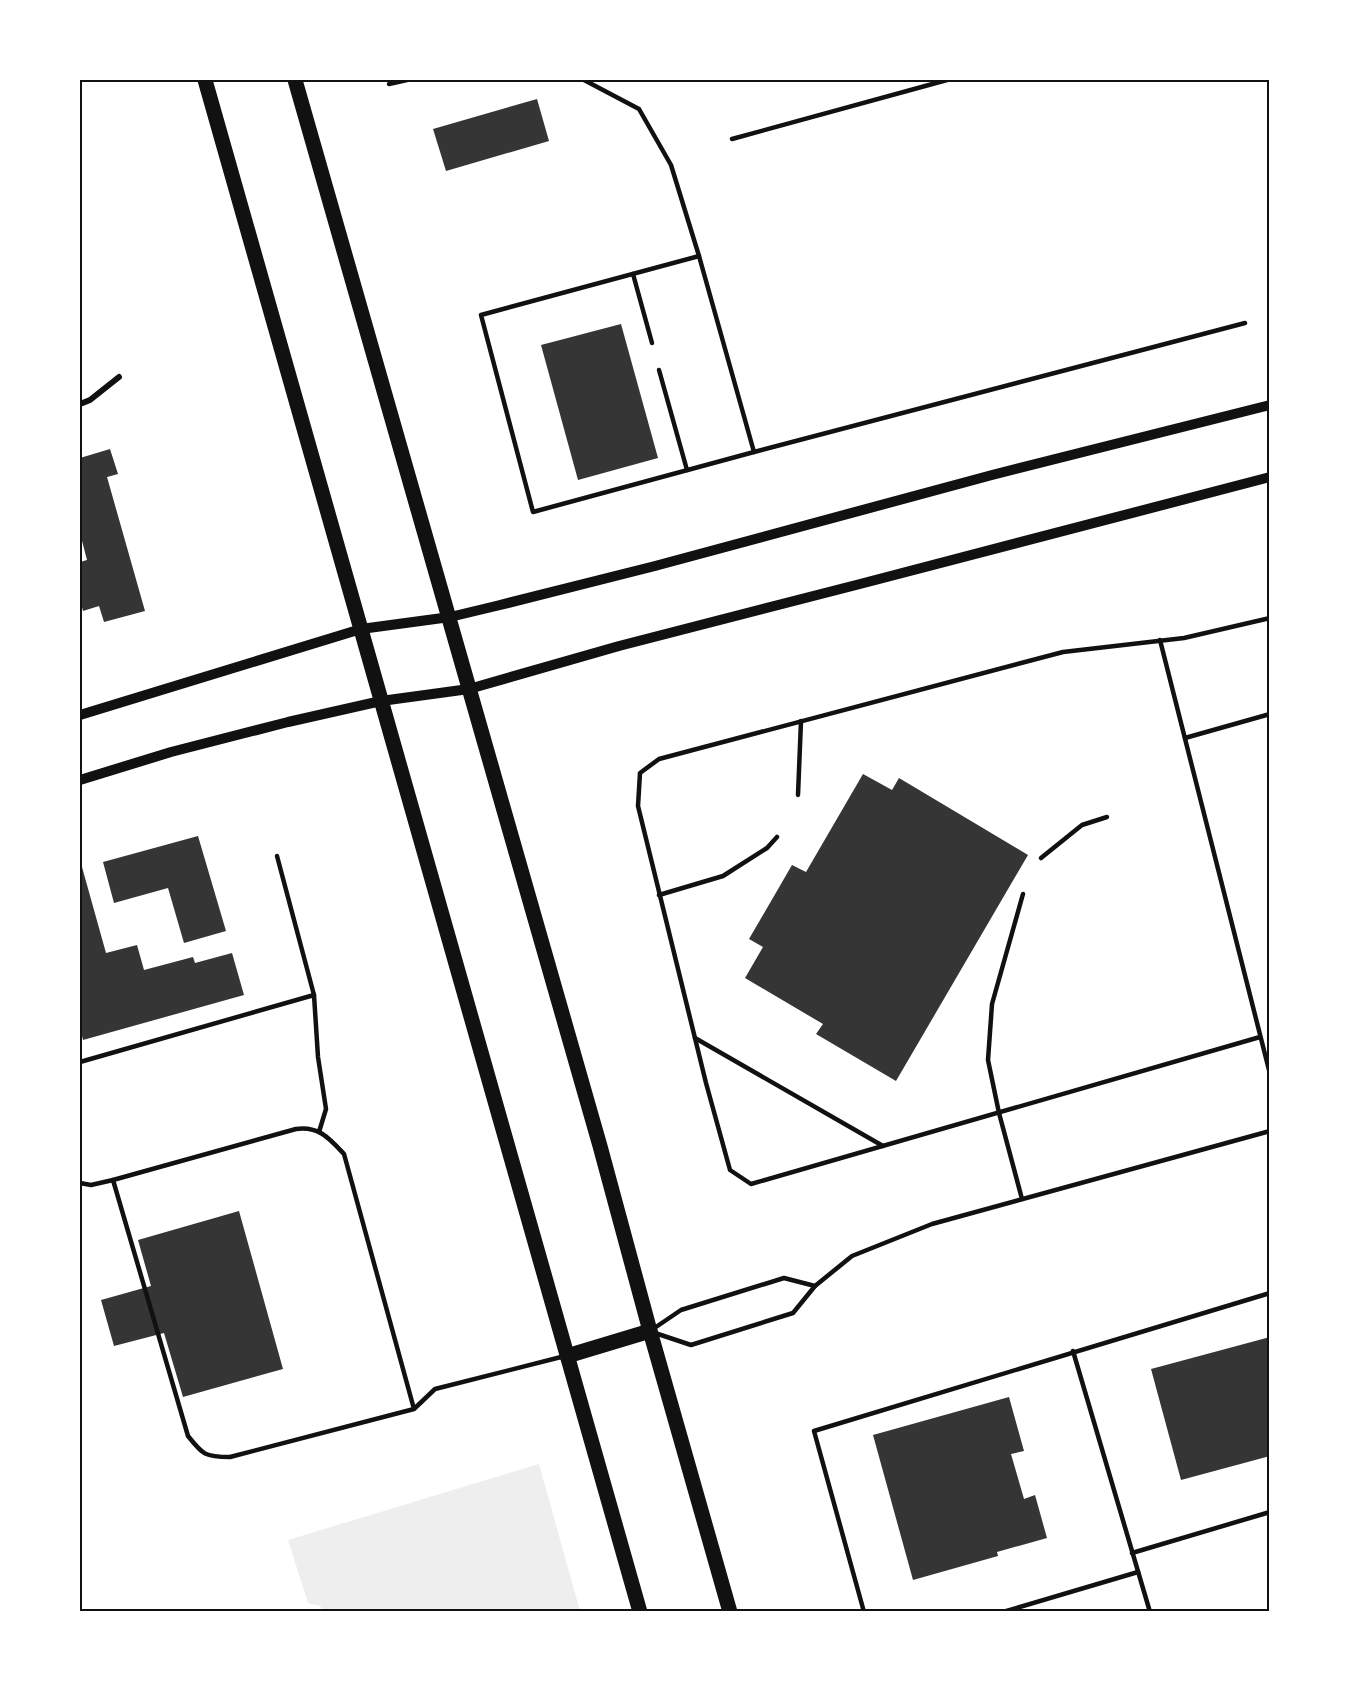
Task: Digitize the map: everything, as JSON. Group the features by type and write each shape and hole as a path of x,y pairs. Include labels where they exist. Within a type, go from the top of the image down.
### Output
{"main road":[{"path":"205,80 640,1611"},
{"path":"295,80 450,617 730,1611"},
{"path":"567,1356 650,1331"}],"street":[{"path":"80,404 90,400 119,377"},
{"path":"80,715 361,629 450,617 655,566 1003,472 1269,405"},
{"path":"80,780 192,746 288,722 381,701 469,689 619,645 1269,477"}],"lane":[{"path":"388,84 407,80"},
{"path":"584,80 639,109 671,165 754,452"},
{"path":"732,140 947,80"},
{"path":"699,256 481,315 533,512 1245,323"},
{"path":"633,274 652,343"},
{"path":"659,370 687,470"},
{"path":"1260,1037 751,1184 730,1170 638,806 640,773 660,759 1062,652 1184,638 1269,618"},
{"path":"1160,640 1269,1074"},
{"path":"1185,738 1269,714"},
{"path":"798,795 801,721"},
{"path":"1041,858 1082,825 1107,817"},
{"path":"659,895 723,876 767,848 777,837"},
{"path":"277,856 314,995 318,1057 326,1109 319,1132"},
{"path":"1022,1199 999,1113 988,1060 992,1004 1023,894"},
{"path":"80,1062 314,995"},
{"path":"695,1038 883,1146"},
{"path":"80,1183 91,1185 113,1180 296,1129 306,1128 319,1132 332,1141 344,1154 414,1409"},
{"path":"650,1331 691,1345 793,1313 815,1286 852,1256 932,1224 1269,1131"},
{"path":"113,1180 189,1436 201,1452 213,1457 230,1457 414,1409 435,1389 567,1356"},
{"path":"650,1331 681,1310 784,1278 815,1286"},
{"path":"864,1611 814,1431 1269,1293"},
{"path":"1072,1351 1150,1611"},
{"path":"1132,1552 1269,1512"},
{"path":"1003,1611 1138,1572"}],"shaded area":[{"path":"539,1464 580,1611 324,1612 320,1606 308,1603 288,1540"}],"building":[{"path":"537,99 549,141 446,171 433,129"},
{"path":"621,324 658,458 578,480 541,345"},
{"path":"110,449 118,474 107,477 145,611 104,622 99,606 83,611 80,599 80,562 87,560 80,533 80,458"},
{"path":"863,774 892,790 899,778 1028,855 896,1081 816,1034 823,1024 745,978 763,947 749,939 792,865 806,872"},
{"path":"198,836 226,931 184,943 168,888 114,903 103,862"},
{"path":"82,867 106,953 137,945 144,970 193,957 195,963 232,953 244,995 83,1040 80,1028 80,868"},
{"path":"239,1211 283,1369 183,1397 164,1333 114,1346 101,1300 151,1286 138,1240"},
{"path":"1270,1337 1270,1456 1181,1480 1151,1369"},
{"path":"1009,1397 1024,1451 1011,1454 1024,1499 1035,1495 1047,1538 997,1552 998,1556 913,1580 873,1435"}]}
